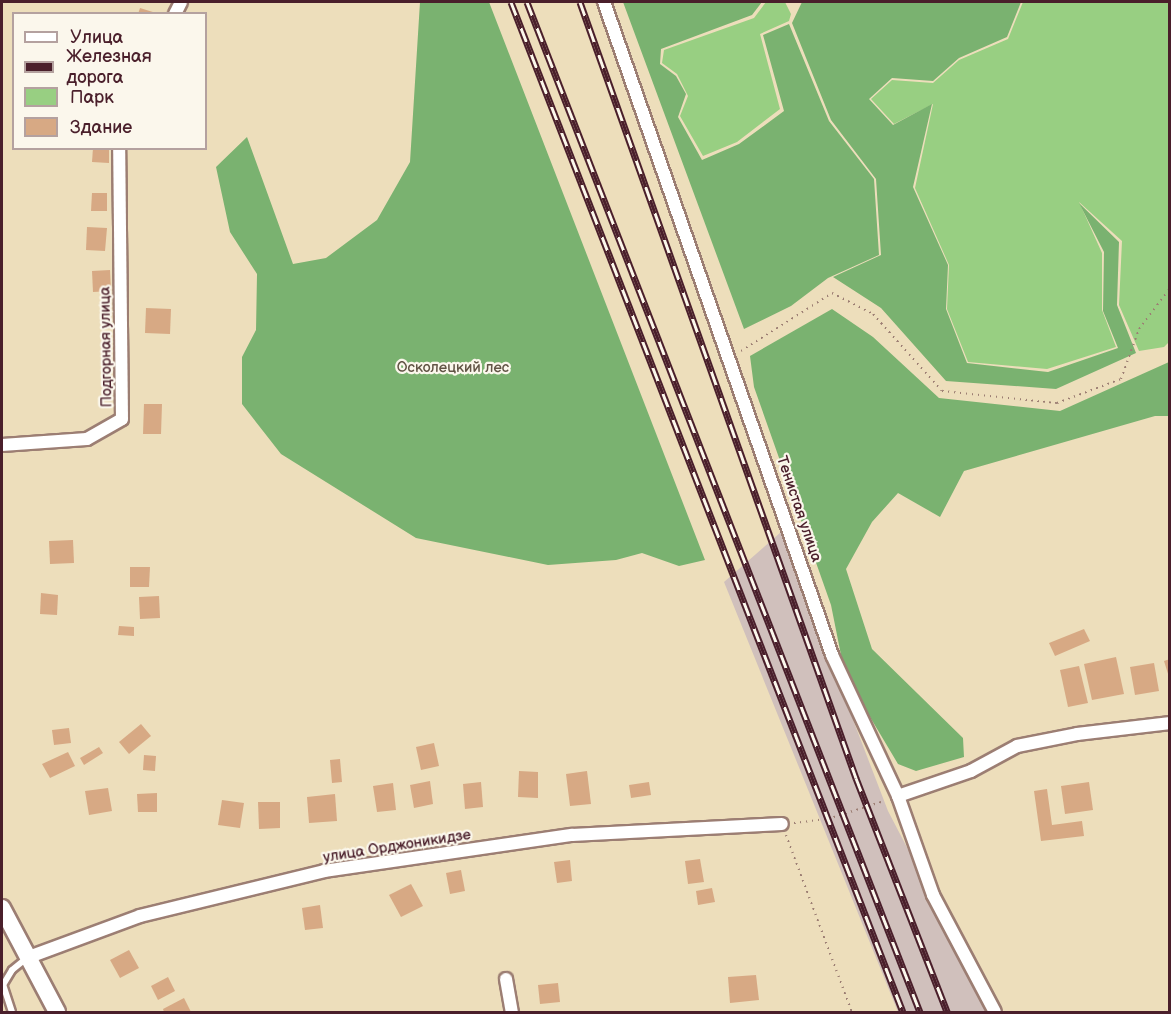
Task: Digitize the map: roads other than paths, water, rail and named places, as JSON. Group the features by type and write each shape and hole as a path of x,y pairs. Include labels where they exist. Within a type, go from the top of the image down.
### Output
{"main road":[{"path":"2,908 57,1012"}],"street":[{"name":"Тенистая улица","path":"604,2 731,357 832,655 898,796 933,895 995,1012"},
{"name":"Подгорная улица","path":"2,445 87,439 122,419 119,150"},
{"path":"898,796 971,771 1017,746 1077,734 1170,723"},
{"name":"улица Орджоникидзе","path":"28,957 140,916 324,872 572,835 782,824"},
{"path":"506,979 512,1012"}],"lane":[{"path":"12,1012 3,985 12,970 28,957"}],"railway":[{"path":"511,2 903,1012"},
{"path":"527,2 920,1012"},
{"path":"580,2 856,778 947,1012"}],"park label":[{"name":"Осколецкий лес","path":"453,368"}]}
